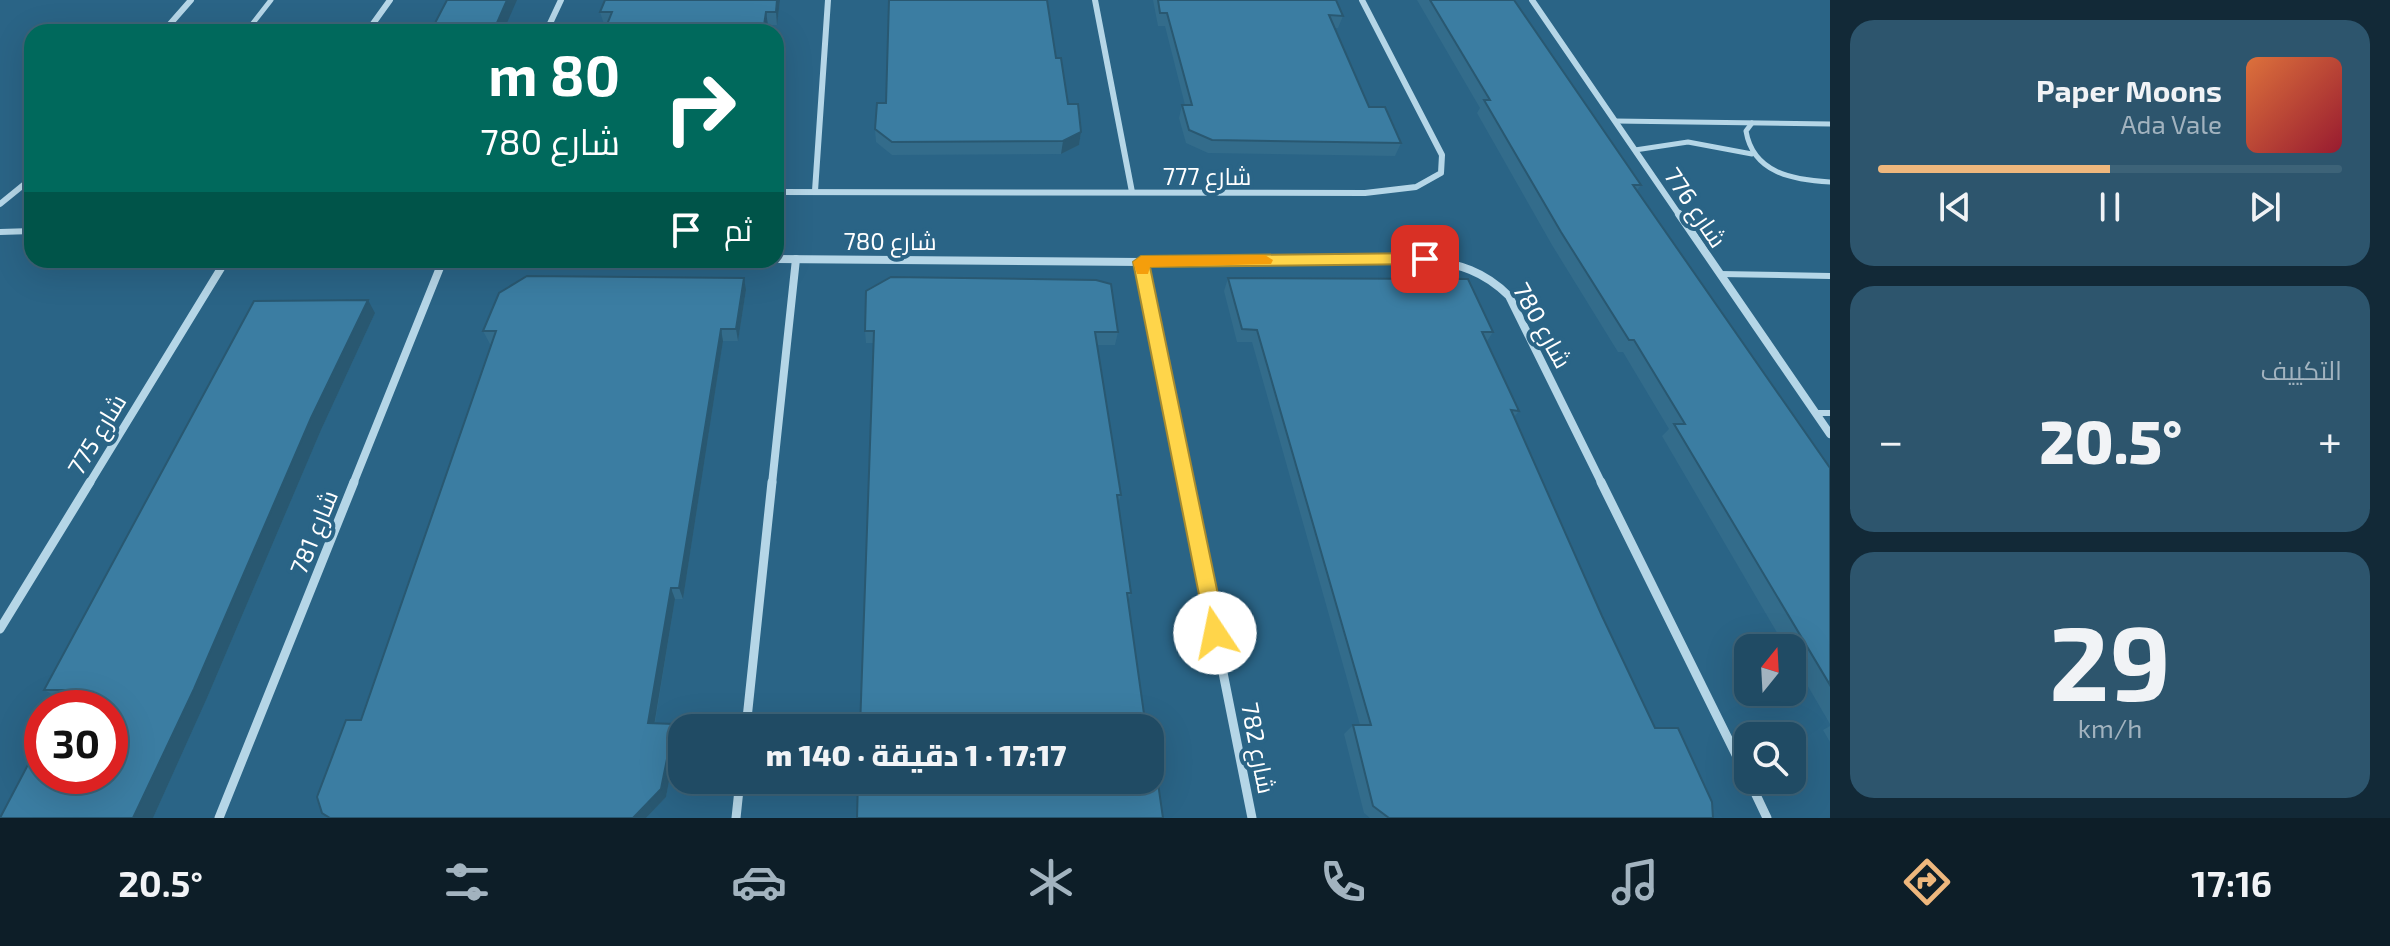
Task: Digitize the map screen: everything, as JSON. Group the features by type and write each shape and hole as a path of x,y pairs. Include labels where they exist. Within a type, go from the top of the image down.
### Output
{"street":[{"path":"170,24 191,0"},
{"path":"373,24 390,0"},
{"path":"550,24 561,0"},
{"path":"815,191 828,0"},
{"path":"1095,0 1132,192"},
{"name":"شارع 777","path":"784,192 1365,193 1428,185 1441,173 1442,155 1362,0"},
{"name":"شارع 776","path":"1532,0 1830,434"},
{"path":"0,204 24,184"},
{"name":"شارع 780","path":"784,259 1141,262 1425,259 1456,263 1492,278 1509,296 1734,751"},
{"path":"747,714 796,259"},
{"name":"شارع 782","path":"1141,262 1252,818"},
{"name":"شارع 775","path":"0,629 221,268"},
{"name":"شارع 781","path":"219,818 440,268"},
{"path":"736,818 739,794"},
{"name":"شارع 780","path":"1755,794 1767,818"}],"lane":[{"path":"252,24 271,0"},
{"path":"1615,121 1830,124"},
{"path":"1752,123 1746,131 1752,154"},
{"path":"1635,150 1688,142 1726,146 1752,154 1782,175 1802,181 1830,182"},
{"path":"0,232 24,231"},
{"path":"1720,274 1830,276"},
{"path":"1816,413 1830,413"}],"building":[{"path":"447,0 507,0 496,24 435,24"},
{"path":"605,0 777,0 776,12 766,12 764,24 607,24 612,12 600,12"},
{"path":"889,0 1047,0 1056,58 1061,58 1068,104 1078,104 1081,132 1063,141 892,142 875,129 877,103 886,103"},
{"path":"1158,0 1336,0 1343,16 1329,15 1369,107 1385,107 1401,143 1212,140 1189,130 1182,105 1192,105 1167,13 1160,13"},
{"path":"1430,0 1514,0 1641,185 1633,185 1830,468 1830,685 1806,645 1806,634 1800,634 1674,424 1685,424 1634,340 1629,340 1561,232 1484,100 1490,100"},
{"path":"527,276 744,278 736,329 721,329 679,588 671,588 648,723 668,724 668,754 661,789 633,818 330,818 322,813 317,797 346,720 361,720 496,331 483,331 499,293"},
{"path":"891,277 1096,280 1111,284 1118,332 1095,332 1121,495 1117,495 1131,593 1127,593 1144,714 860,714 874,331 865,331 866,291"},
{"path":"1228,278 1468,279 1493,332 1482,332 1519,411 1511,410 1602,616 1655,728 1678,728 1712,802 1713,818 1389,818 1373,806 1353,725 1371,725 1257,330 1242,329"},
{"path":"368,300 311,418 194,689 133,818 0,818 24,772 24,794 128,794 128,690 44,690 254,301"},
{"path":"858,794 1160,794 1163,818 857,818"}],"slow traffic":[{"path":"1142,270 1141,262 1265,260"}],"route":[{"path":"1215,633 1141,262 1425,259"}]}
